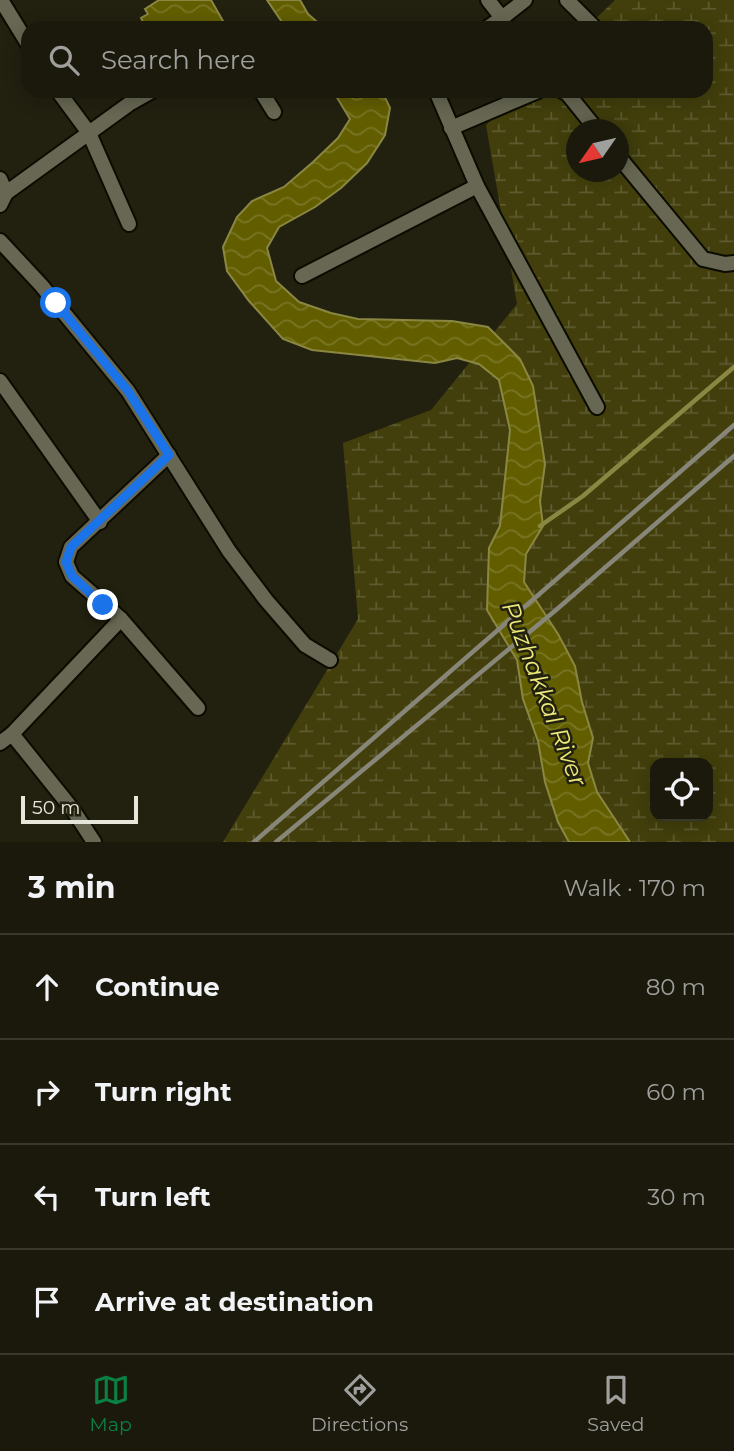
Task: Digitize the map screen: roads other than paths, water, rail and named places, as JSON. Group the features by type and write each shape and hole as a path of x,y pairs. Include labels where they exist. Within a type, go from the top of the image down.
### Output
{"street":[{"path":"1,0 21,33"},
{"path":"488,0 502,18"},
{"path":"498,21 525,0"},
{"path":"567,0 588,21"},
{"path":"63,98 89,133 129,224"},
{"path":"0,179 3,199 89,133 142,98"},
{"path":"265,98 274,112"},
{"path":"439,98 477,186 597,407"},
{"path":"451,128 522,98"},
{"path":"571,98 588,119"},
{"path":"629,169 704,259 725,264 734,263"},
{"path":"302,275 477,186"},
{"path":"0,241 41,285 128,391 229,551 259,590 305,645 330,660"},
{"path":"0,381 100,522"},
{"path":"169,455 71,547 66,562 72,576 121,619 198,708"},
{"path":"0,743 12,734 121,619"},
{"path":"12,734 73,810 94,842"}],"water":[{"path":"159,0 211,0 223,21 142,21 141,18 148,14 145,9"},
{"path":"267,0 300,0 308,14 316,21 281,21"},
{"name":"Puzhakkal River","path":"337,98 385,98 390,108 385,135 367,163 341,188 315,207 279,227 267,248 276,281 299,302 358,319 452,321 488,327 520,359 533,386 545,464 540,501 543,526 526,554 524,582 575,666 593,738 588,763 597,792 630,842 569,842 558,822 545,782 538,741 523,699 517,660 487,610 489,548 500,526 510,430 499,380 479,364 457,358 435,363 312,350 283,339 227,271 223,247 237,217 252,201 284,187 313,162 338,138 350,119"}],"waterway":[{"path":"540,526 583,496 734,367"}],"railway":[{"path":"254,842 734,425"},
{"path":"276,842 556,610 734,456"}]}
